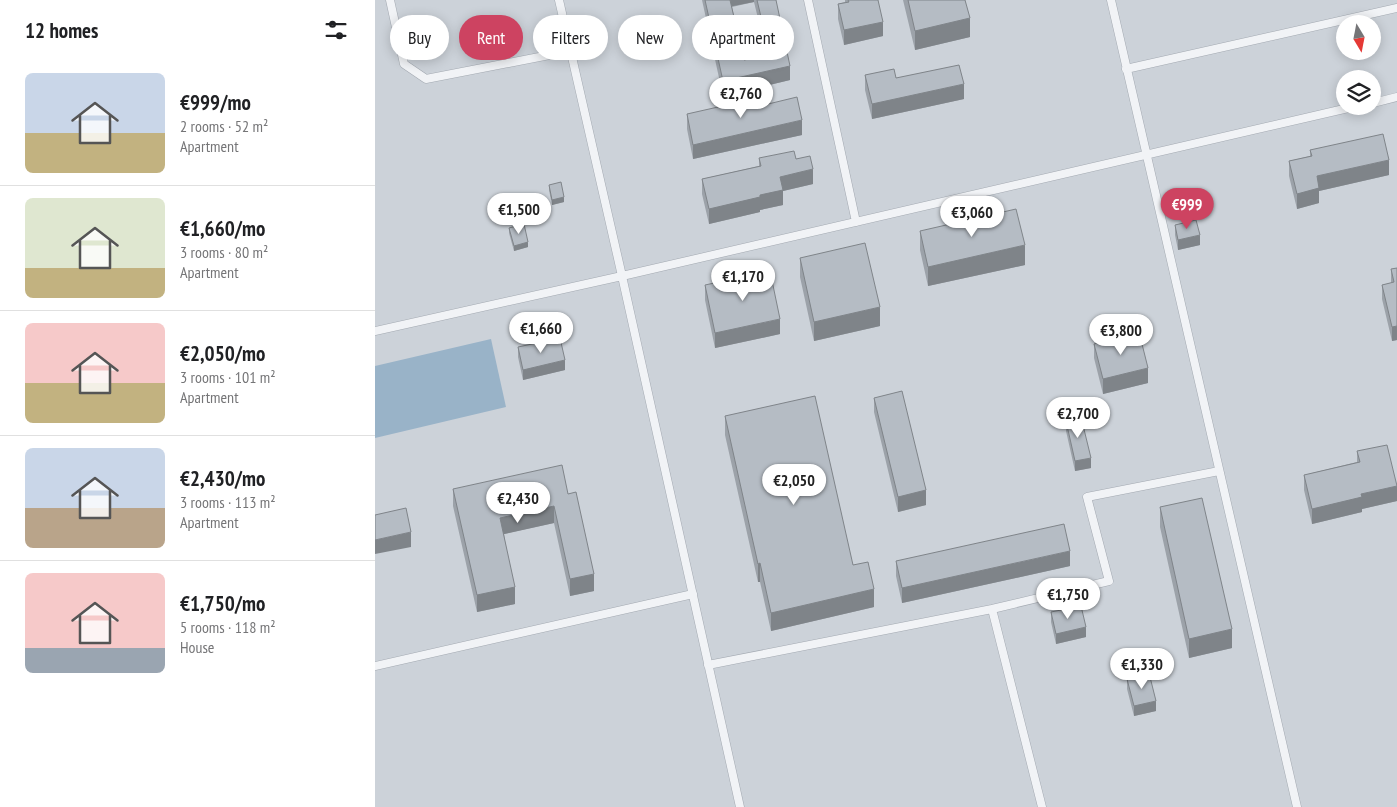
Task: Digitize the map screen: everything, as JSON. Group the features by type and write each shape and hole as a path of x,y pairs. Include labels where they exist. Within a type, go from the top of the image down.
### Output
{"lane":[{"path":"390,0 404,64 426,79 533,58"},
{"path":"559,0 562,15"},
{"path":"808,0 855,222"},
{"path":"1111,0 1297,807"},
{"path":"1126,69 1397,8"},
{"path":"572,60 693,594 738,807"},
{"path":"1381,101 1397,97"},
{"path":"375,331 622,276 1336,111"},
{"path":"708,665 992,609 1109,581 1087,496 1219,471"},
{"path":"375,666 693,594"},
{"path":"992,609 1042,807"}],"shaded area":[{"path":"375,0 1397,0 1397,807 375,807"}],"water":[{"path":"491,339 506,407 375,438 375,366"}],"building":[{"path":"705,0 730,0 734,15 708,15"},
{"path":"757,0 776,0 779,15 761,15"},
{"path":"848,0 878,0 883,22 844,30 838,4 849,2"},
{"path":"908,0 965,0 970,18 915,31"},
{"path":"718,60 789,60 790,66 723,81"},
{"path":"959,65 964,84 872,104 865,75 894,69 896,78"},
{"path":"797,97 802,120 693,145 687,114 758,98 760,106"},
{"path":"1383,134 1389,160 1317,176 1319,188 1297,194 1289,161 1312,156 1310,150"},
{"path":"794,151 796,159 810,156 813,169 780,177 783,190 709,209 702,179 761,166 759,158"},
{"path":"561,182 564,197 552,200 549,185"},
{"path":"1016,209 1025,245 928,267 920,231"},
{"path":"1196,220 1200,235 1178,240 1175,225"},
{"path":"524,224 528,242 514,246 509,228"},
{"path":"865,243 880,307 814,322 800,258"},
{"path":"1397,268 1397,326 1392,327 1382,285 1394,282 1391,269"},
{"path":"770,271 780,319 715,333 705,285"},
{"path":"1139,332 1148,368 1103,379 1094,344"},
{"path":"560,338 565,360 523,370 518,347"},
{"path":"902,391 926,490 898,497 874,398"},
{"path":"815,396 853,565 868,562 874,589 771,613 760,563 758,564 725,416"},
{"path":"1081,417 1091,458 1075,461 1066,421"},
{"path":"1387,445 1397,486 1361,494 1362,497 1312,509 1304,475 1360,462 1357,451"},
{"path":"562,465 568,494 576,492 594,574 570,579 554,506 500,518 515,587 477,595 453,489"},
{"path":"1202,498 1232,629 1189,639 1160,507"},
{"path":"406,508 411,532 375,540 375,515"},
{"path":"1064,524 1070,551 902,588 896,561"},
{"path":"1081,606 1086,627 1056,634 1051,612"},
{"path":"1149,673 1156,701 1134,706 1127,679"}]}
